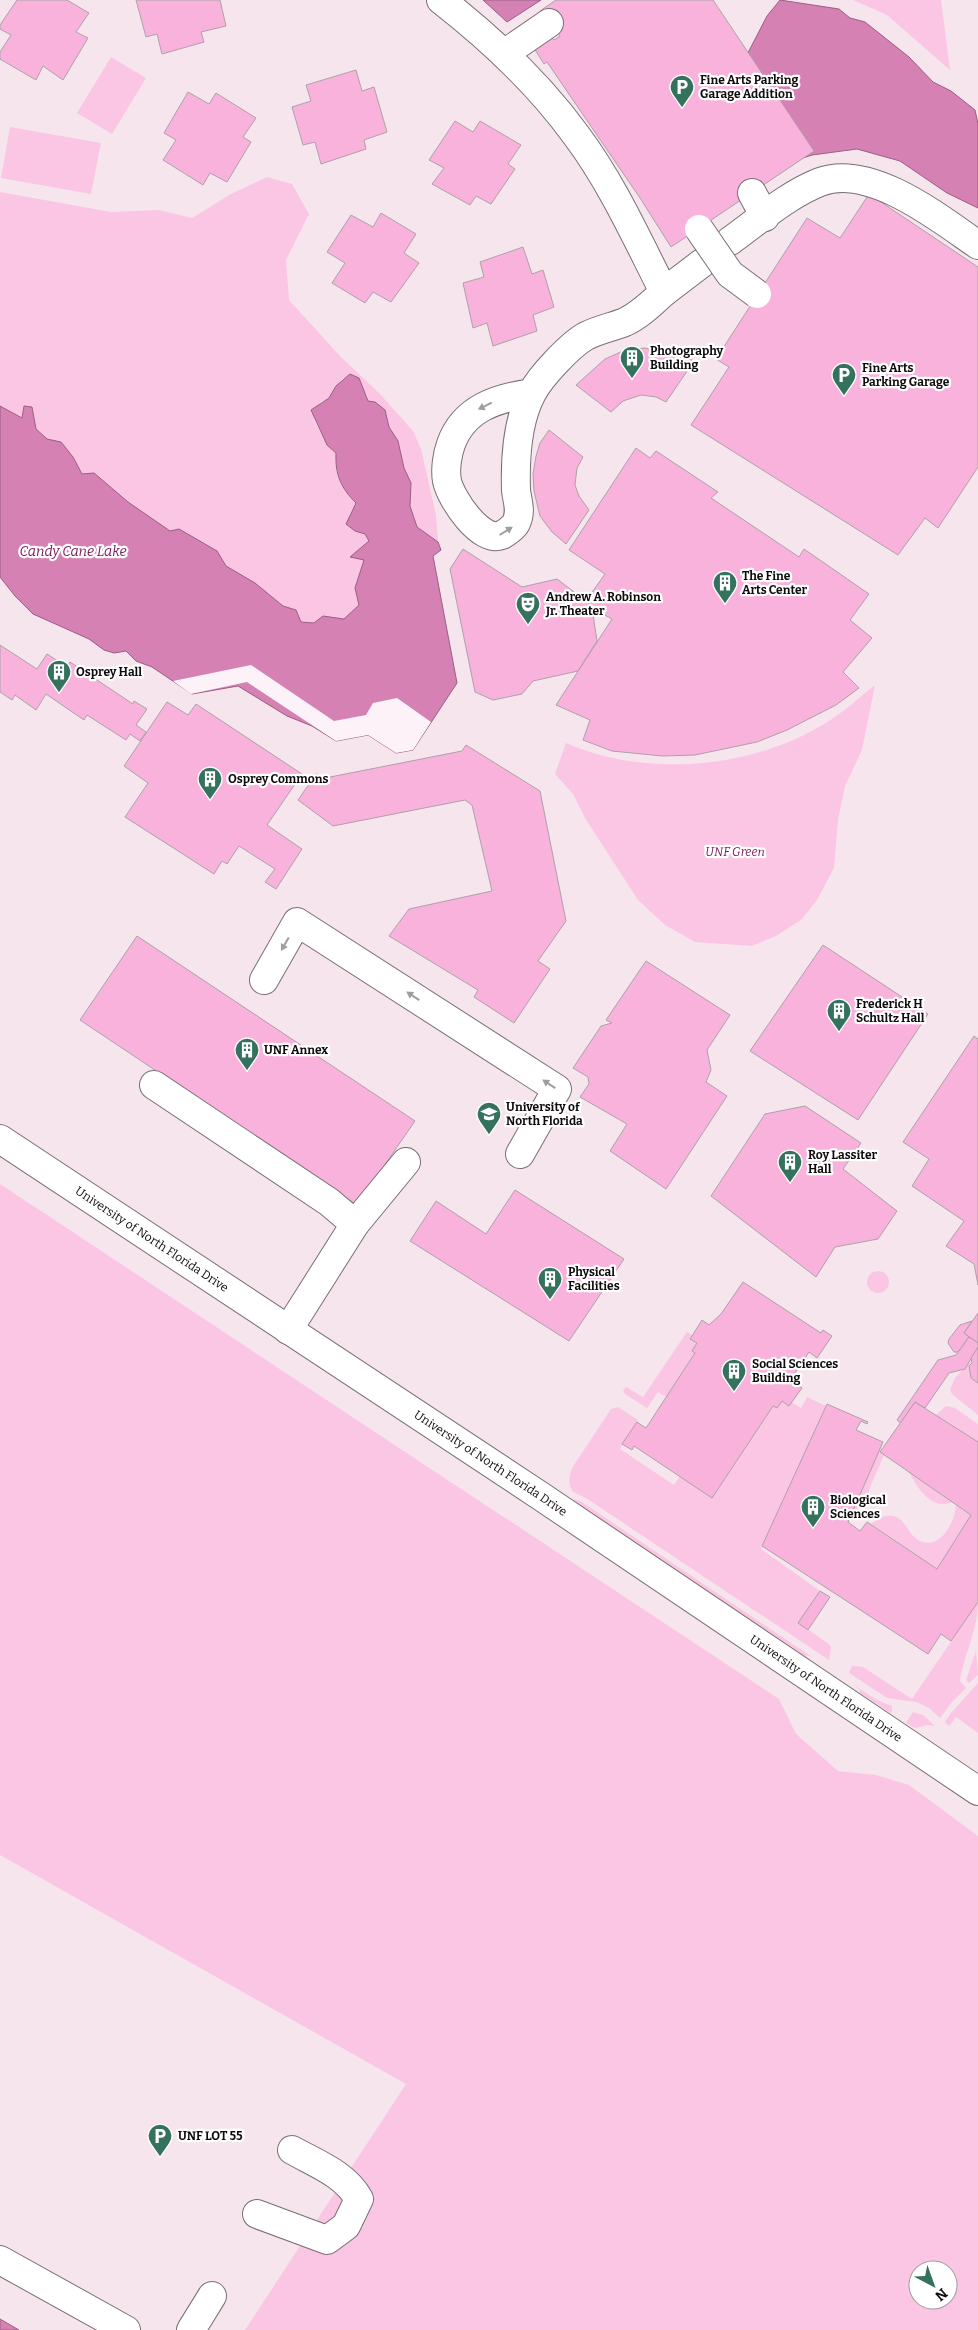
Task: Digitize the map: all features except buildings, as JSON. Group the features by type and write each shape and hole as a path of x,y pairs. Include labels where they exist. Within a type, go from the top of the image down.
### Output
{"street":[{"path":"442,0 504,54 546,96 577,136 620,207 664,292"},
{"path":"504,54 549,23"},
{"path":"730,241 815,184 846,178 870,182 890,190 978,245"},
{"path":"752,193 765,216"},
{"path":"698,228 730,274 757,294"},
{"path":"532,393 506,397 480,408 457,428 447,455 447,482 457,502 472,524 492,536 502,535 516,524 520,509 516,491 517,450 523,416 532,393 563,353 585,336 626,321 642,312 664,292 702,263"},
{"path":"264,980 297,922 557,1089 520,1154"},
{"path":"154,1084 329,1202 355,1224"},
{"name":"University of North Florida Drive","path":"0,1139 539,1495 978,1791"},
{"path":"288,1330 355,1224 406,1162"},
{"path":"257,2214 327,2240 346,2226 360,2199 353,2187 344,2178 292,2150"},
{"path":"0,2260 126,2330"},
{"path":"191,2330 212,2296"}],"shaded area":[{"name":"University of North Florida","path":"0,0 978,0 978,2330 0,2330"}],"green space":[{"path":"853,0 941,0 950,70 887,15"},
{"path":"111,57 146,78 112,134 77,113"},
{"path":"10,127 101,143 91,194 1,178"},
{"path":"267,177 292,184 309,214 286,260 289,300 413,431 421,449 436,515 438,542 417,527 410,506 411,483 404,468 398,441 389,427 385,410 368,401 367,395 343,378 329,398 320,402 314,420 327,445 336,453 337,475 346,492 356,503 349,515 355,531 365,534 369,541 351,557 364,560 355,588 359,605 344,619 323,617 314,623 301,622 296,610 283,606 255,583 226,566 216,551 179,529 170,531 128,502 94,473 82,474 73,457 61,442 47,439 36,429 32,407 22,418 0,406 0,192 111,212 159,210 192,218 229,195"},
{"name":"UNF Green","path":"875,685 862,750 845,786 838,820 834,868 817,900 802,919 776,936 752,946 695,942 665,925 638,900 585,818 573,794 555,774 566,743 599,755 634,762 706,763 742,757 777,747 809,732 839,714"},
{"path":"0,1184 779,1699 796,1734 838,1771 876,1775 909,1785 978,1836 978,2330 245,2330 406,2084 0,1855"},
{"path":"878,1271 886,1274 889,1282 886,1290 878,1293 870,1290 867,1282 870,1274"},
{"path":"687,1332 692,1335 690,1339 697,1343 692,1351 695,1353 666,1397 658,1392 647,1408 625,1394 623,1390 626,1387 643,1397"},
{"path":"971,1361 969,1367 971,1378 978,1383 978,1415 952,1394 950,1390 955,1378"},
{"path":"807,1397 826,1406 761,1549 820,1591 799,1623 829,1644 831,1648 829,1660 586,1498 573,1492 569,1482 574,1465 611,1409 618,1407 638,1420 620,1449 674,1485 680,1476 712,1498 773,1406 777,1408 782,1401 789,1406 791,1402 801,1408"},
{"path":"946,1406 955,1408 978,1424 978,1442 936,1415"},
{"path":"879,1451 884,1455 870,1487 867,1501 851,1516"},
{"path":"909,1472 952,1502 945,1504 932,1501 916,1485"},
{"path":"572,1498 582,1502 812,1657 805,1656 583,1508"},
{"path":"956,1505 971,1515 937,1569 871,1524 886,1516 896,1517 904,1523 914,1537 922,1542 930,1543 943,1535 948,1528 955,1513"},
{"path":"978,1602 976,1622 960,1681 966,1688 940,1718 929,1708 916,1702 887,1698 849,1673 852,1666 863,1667 912,1699"},
{"path":"976,1651 978,1675 969,1683 966,1680"},
{"path":"978,1683 978,1733 956,1717 949,1726 945,1722 951,1713"},
{"path":"854,1685 877,1700 892,1706 891,1713 860,1693 860,1690"},
{"path":"913,1712 923,1715 935,1726 928,1725 915,1728 906,1723"}],"water":[{"path":"483,0 541,0 507,22"},
{"path":"780,0 839,9 850,18 865,22 909,57 933,82 951,91 975,110 978,124 978,208 947,193 900,161 857,149 812,155 782,165 720,107 767,16"},
{"name":"Candy Cane Lake","path":"350,374 359,378 368,401 375,402 385,410 389,427 398,441 404,468 411,483 410,506 417,527 438,542 441,550 433,556 457,683 413,750 396,753 368,735 336,741 312,726 287,716 238,686 192,694 152,667 136,661 126,651 114,653 104,650 89,639 33,614 0,577 0,406 22,418 24,406 32,407 36,429 47,439 61,442 73,457 82,474 94,473 128,502 170,531 179,529 217,551 226,566 255,583 283,606 296,610 301,622 314,623 323,616 344,619 359,605 355,588 364,560 350,557 369,541 365,534 355,531 346,524 356,503 346,492 340,481 336,453 327,445 311,410 329,398 336,386"},
{"path":"0,2319 19,2330 0,2330"}],"pier":[{"path":"251,665 334,721 366,715 373,703 397,698 431,722 413,750 396,753 368,735 336,741 247,682 191,694 173,681"}],"place":[{"name":"Fine Arts Parking Garage Addition","path":"682,108"},
{"name":"Photography Building","path":"632,379"},
{"name":"Fine Arts Parking Garage","path":"844,396"},
{"name":"The Fine Arts Center","path":"725,604"},
{"name":"Andrew A. Robinson Jr. Theater","path":"528,625"},
{"name":"Osprey Hall","path":"59,693"},
{"name":"Osprey Commons","path":"210,800"},
{"name":"Frederick H Schultz Hall","path":"839,1032"},
{"name":"UNF Annex","path":"247,1071"},
{"name":"University of North Florida","path":"489,1135"},
{"name":"Roy Lassiter Hall","path":"790,1183"},
{"name":"Physical Facilities","path":"550,1300"},
{"name":"Social Sciences Building","path":"734,1392"},
{"name":"Biological Sciences","path":"813,1528"},
{"name":"UNF LOT 55","path":"160,2157"}]}
